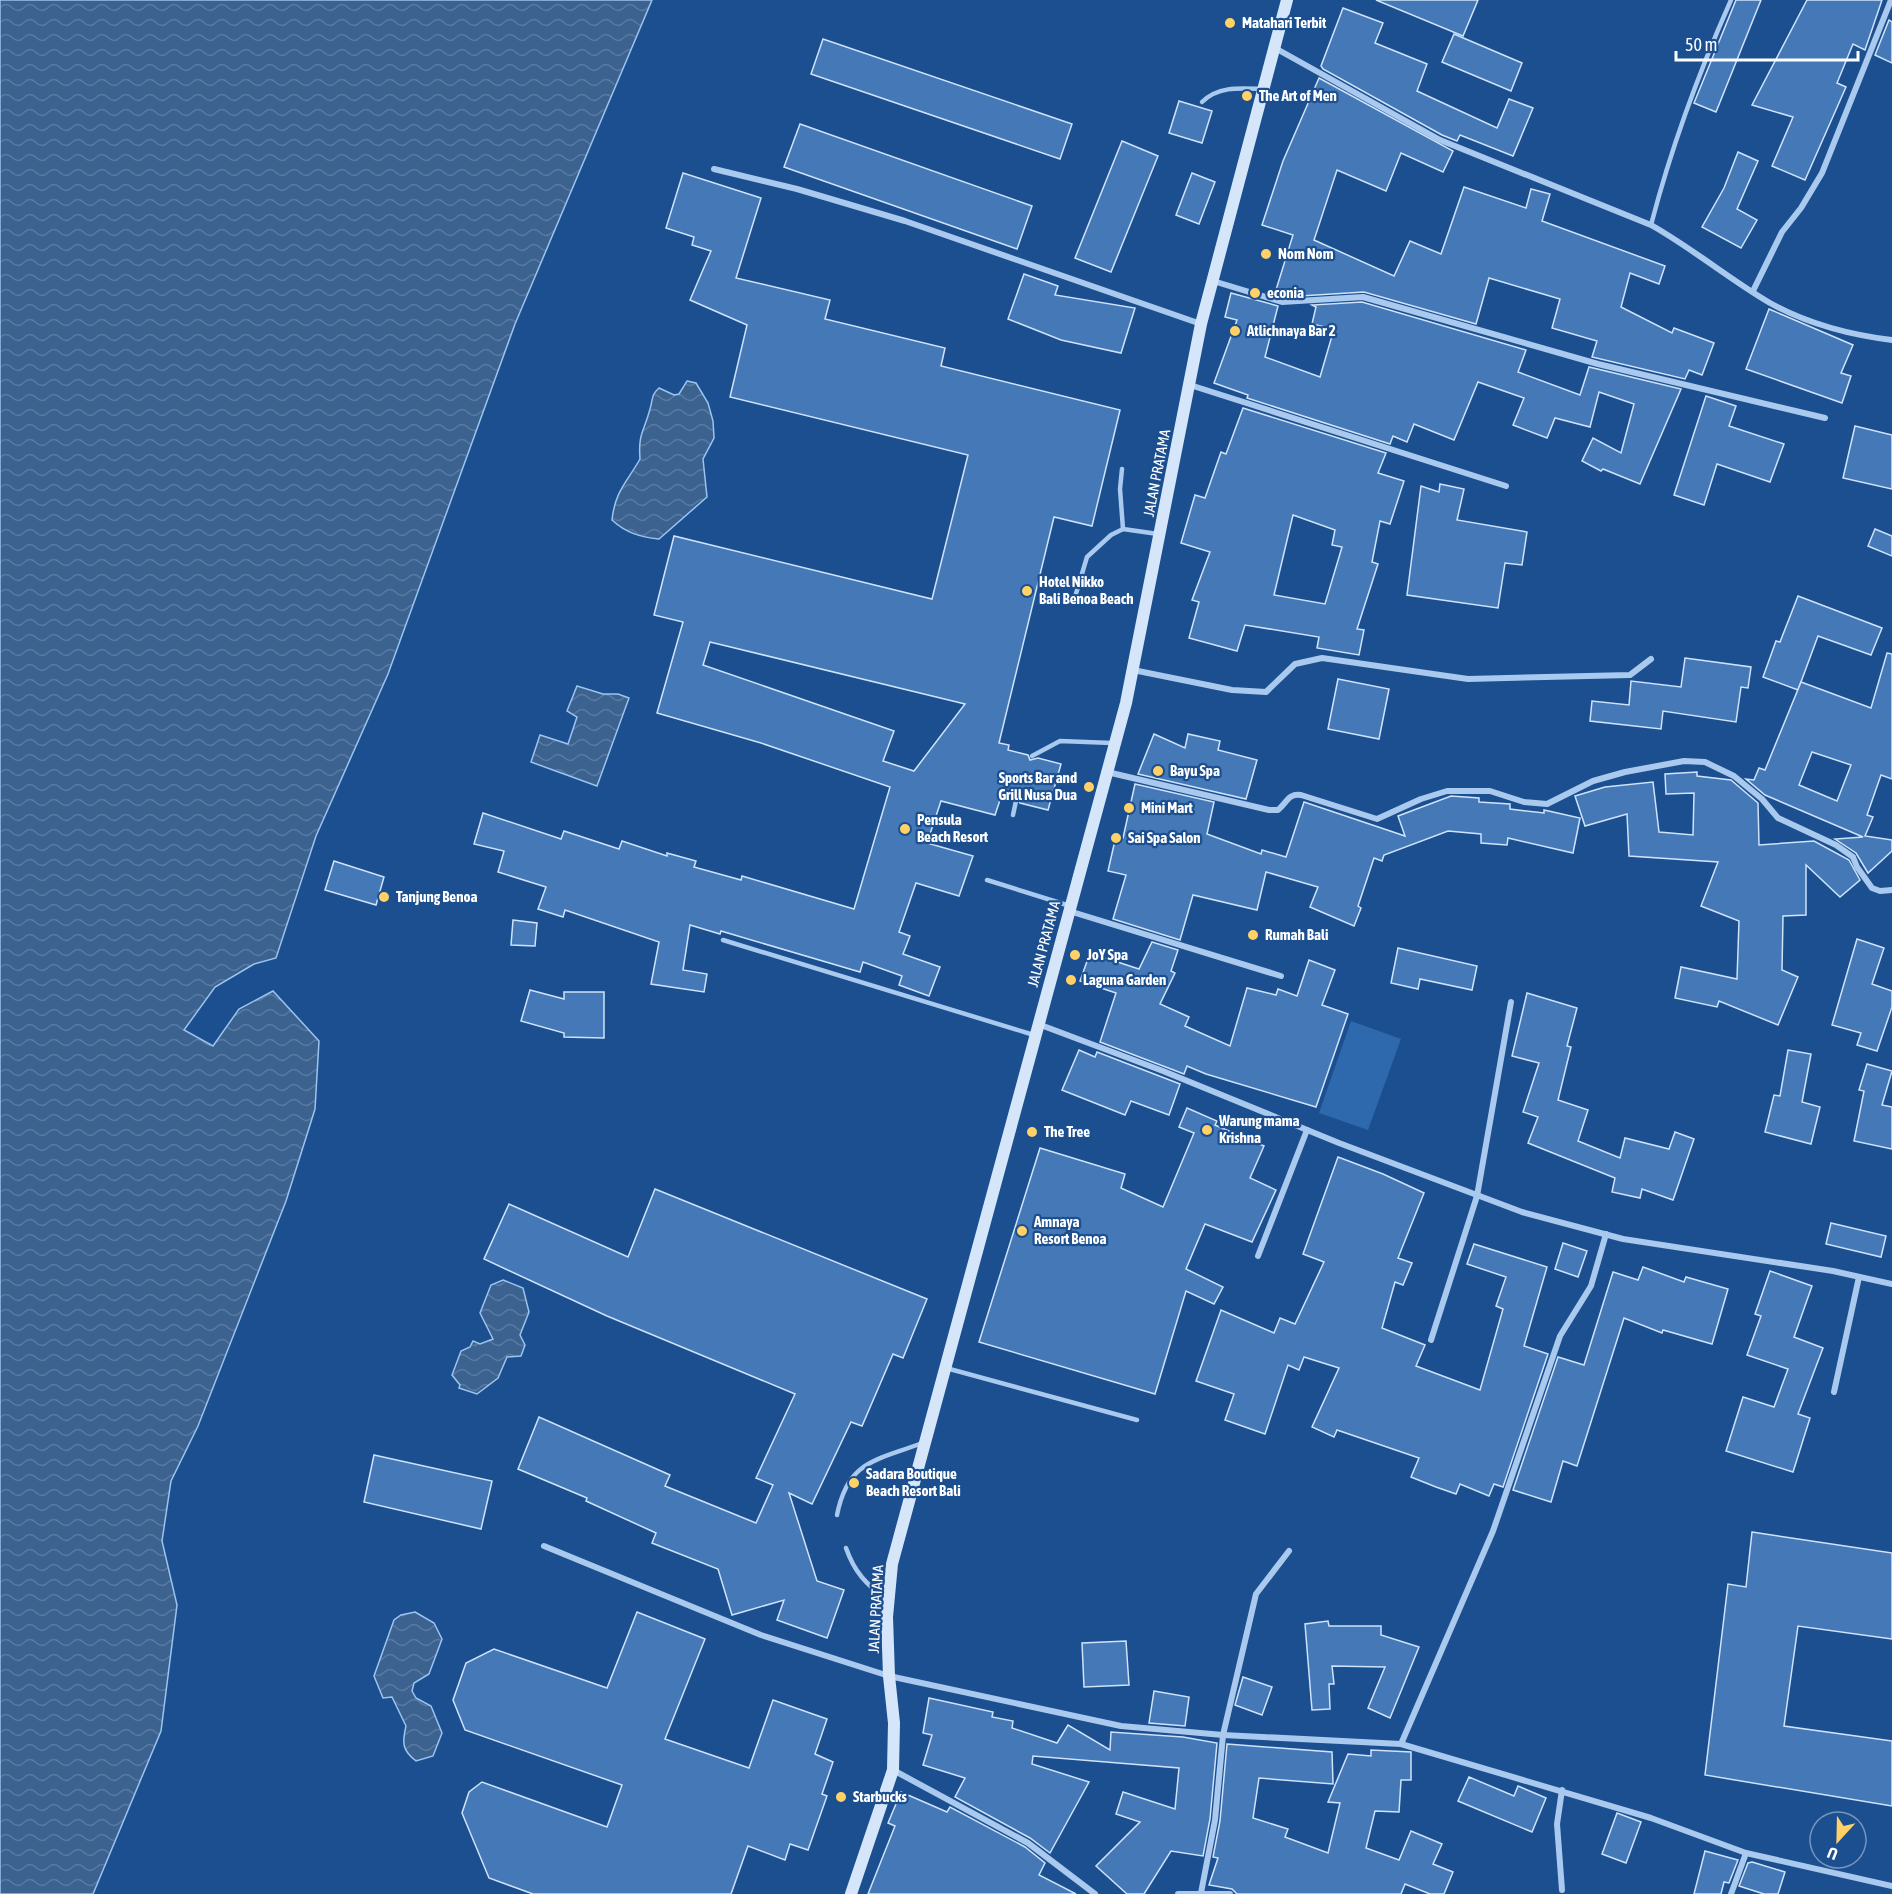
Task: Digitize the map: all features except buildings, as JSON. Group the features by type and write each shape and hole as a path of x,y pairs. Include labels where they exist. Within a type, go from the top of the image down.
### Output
{"street":[{"name":"JALAN PRATAMA","path":"851,1894 893,1770 894,1723 889,1676 891,1564 1115,743 1133,670 1161,534 1201,324 1287,0"},
{"path":"1753,291 1782,232 1802,208 1822,173 1891,0"},
{"path":"1275,48 1440,140 1651,225 1682,242 1753,291 1790,313 1831,327 1892,340"},
{"path":"714,169 797,189 905,221 1201,324"},
{"path":"1213,281 1282,302 1363,297 1576,358 1825,418"},
{"path":"1190,385 1506,486"},
{"path":"1133,670 1232,690 1266,692 1295,664 1322,658 1468,679 1630,675 1651,659"},
{"path":"1106,772 1269,810 1278,810 1288,798 1295,794 1301,795 1377,819 1421,799 1447,791 1490,791 1524,802 1547,804 1593,781 1625,772 1684,760 1705,762 1734,776 1762,799 1778,818 1836,845 1853,857 1857,867 1872,888 1880,891 1892,890"},
{"path":"1069,908 1281,976"},
{"path":"1431,1341 1477,1196 1511,1002"},
{"path":"1036,1030 1163,1071 1477,1196 1606,1234 1892,1284"},
{"path":"1258,1256 1307,1130"},
{"path":"1401,1744 1493,1531 1560,1336 1591,1286 1606,1234"},
{"path":"1834,1392 1859,1277"},
{"path":"544,1546 761,1635 889,1676 1121,1726 1223,1735 1401,1744 1651,1818 1746,1853 1892,1886"},
{"path":"1201,1893 1215,1820 1223,1735 1257,1591 1289,1551"},
{"path":"893,1770 1028,1843 1095,1894"},
{"path":"1562,1790 1557,1824 1562,1890"},
{"path":"1731,1894 1746,1853"},
{"path":"1178,1894 1230,1894"}],"lane":[{"path":"1651,225 1660,190 1710,48 1731,0"},
{"path":"1202,102 1216,92 1224,90 1264,89"},
{"path":"1122,469 1120,489 1124,529"},
{"path":"1075,597 1087,557 1111,535 1124,529 1161,534"},
{"path":"1032,756 1060,741 1115,743"},
{"path":"1013,815 1016,801"},
{"path":"987,880 1069,908"},
{"path":"723,940 1036,1030"},
{"path":"945,1368 1137,1420"},
{"path":"837,1515 845,1488 861,1466 926,1441"},
{"path":"846,1548 861,1579 889,1600"}],"shaded area":[{"path":"1351,1021 1401,1039 1368,1130 1319,1113"}],"water":[{"path":"0,0 652,0 515,324 388,674 316,836 276,958 254,964 215,987 184,1030 213,1046 239,1009 273,991 319,1041 315,1109 286,1201 198,1426 171,1481 162,1541 177,1605 161,1731 93,1894 0,1894"},
{"path":"687,381 696,383 708,403 713,421 714,438 703,459 707,497 659,539 634,534 612,520 616,501 640,459 641,438 655,393 659,388 674,395 679,394"},
{"path":"577,686 603,694 618,694 629,698 597,786 531,762 540,735 568,744 577,717 567,711"},
{"path":"503,1280 523,1288 529,1312 520,1335 525,1345 521,1356 507,1357 498,1378 477,1394 459,1388 460,1385 452,1375 461,1351 470,1347 473,1341 480,1344 493,1339 480,1313 491,1285"},
{"path":"415,1612 434,1623 442,1639 429,1674 414,1683 412,1691 416,1698 431,1706 442,1733 433,1756 416,1761 406,1750 404,1737 406,1726 392,1697 383,1698 374,1676 394,1620 401,1615"}],"place":[{"name":"Matahari Terbit","path":"1230,23"},
{"name":"The Art of Men","path":"1247,96"},
{"name":"Nom Nom","path":"1266,254"},
{"name":"econia","path":"1255,293"},
{"name":"Atlichnaya Bar 2","path":"1235,331"},
{"name":"Hotel Nikko Bali Benoa Beach","path":"1027,591"},
{"name":"Bayu Spa","path":"1158,771"},
{"name":"Sports Bar and Grill Nusa Dua","path":"1089,787"},
{"name":"Mini Mart","path":"1129,808"},
{"name":"Pensula Beach Resort","path":"905,829"},
{"name":"Sai Spa Salon","path":"1116,838"},
{"name":"Tanjung Benoa","path":"384,897"},
{"name":"Rumah Bali","path":"1253,935"},
{"name":"JoY Spa","path":"1075,955"},
{"name":"Laguna Garden","path":"1071,980"},
{"name":"Warung mama Krishna","path":"1207,1130"},
{"name":"The Tree","path":"1032,1132"},
{"name":"Amnaya Resort Benoa","path":"1022,1231"},
{"name":"Sadara Boutique Beach Resort Bali","path":"854,1483"},
{"name":"Starbucks","path":"841,1797"}]}
